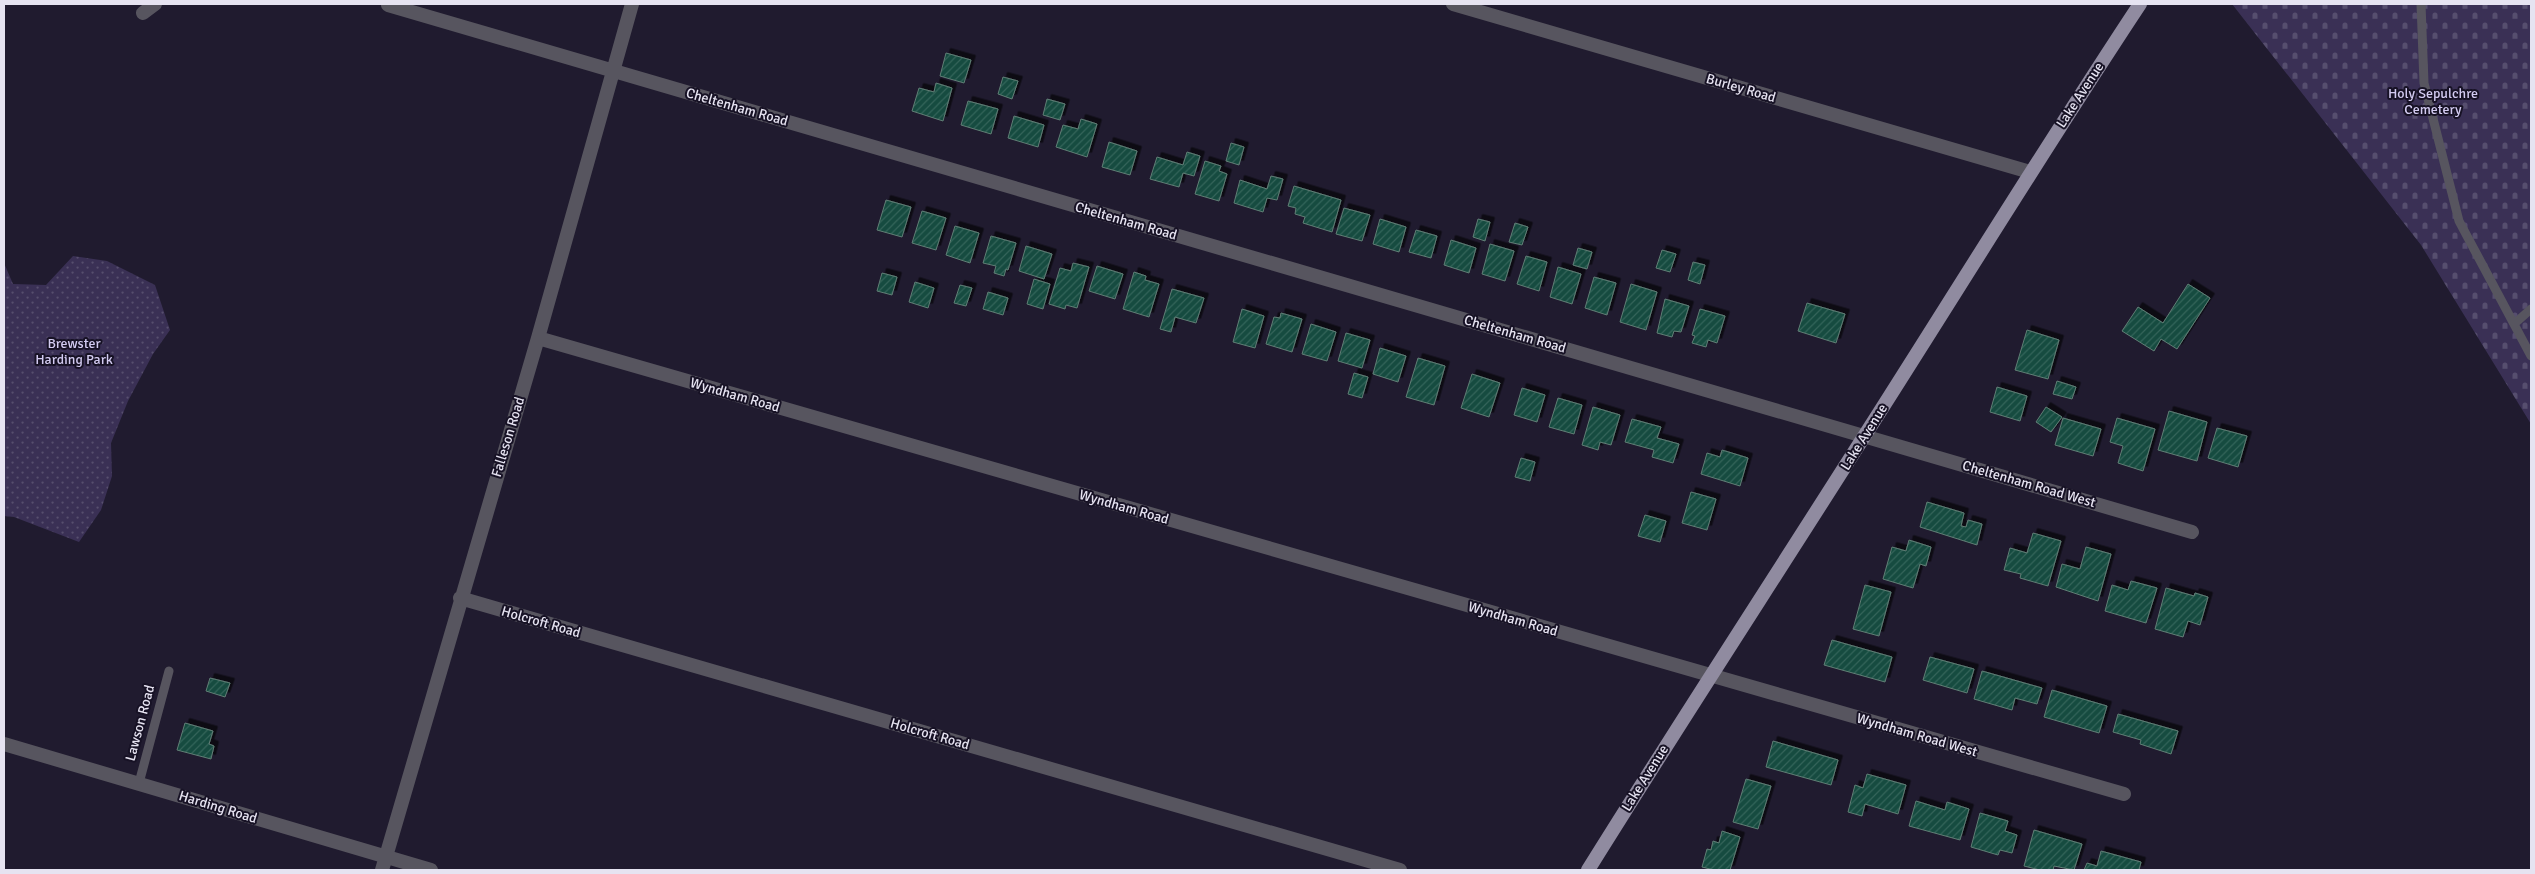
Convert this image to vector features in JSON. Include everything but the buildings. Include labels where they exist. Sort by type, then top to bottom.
[{"type":"main road","name":"Lake Avenue","points":[[1588,870],[1710,676],[1865,436],[2030,172],[2140,4]]},
{"type":"street","points":[[143,13],[154,4]]},
{"type":"street","name":"Falleson Road","points":[[384,864],[460,598],[538,338],[632,4]]},
{"type":"street","name":"Burley Road","points":[[1452,4],[2030,172]]},
{"type":"street","name":"Cheltenham Road","points":[[388,5],[1865,436]]},
{"type":"street","name":"Wyndham Road","points":[[538,338],[1710,676]]},
{"type":"street","name":"Cheltenham Road West","points":[[1865,436],[2192,532]]},
{"type":"street","name":"Holcroft Road","points":[[460,598],[1400,870]]},
{"type":"street","name":"Wyndham Road West","points":[[1710,676],[2124,794]]},
{"type":"street","name":"Harding Road","points":[[4,744],[139,783],[384,864],[431,870]]},
{"type":"lane","points":[[2421,4],[2424,83],[2459,221],[2531,356]]},
{"type":"lane","points":[[2514,324],[2531,309]]},
{"type":"lane","name":"Lawson Road","points":[[139,783],[169,671]]},
{"type":"green space","name":"Holy Sepulchre Cemetery","points":[[2232,4],[2531,4],[2531,424],[2421,245]]},
{"type":"green space","name":"Brewster Harding Park","points":[[73,256],[107,261],[155,285],[170,330],[153,354],[128,401],[111,443],[112,476],[101,510],[79,542],[14,517],[4,516],[4,263],[13,284],[46,285]]}]
